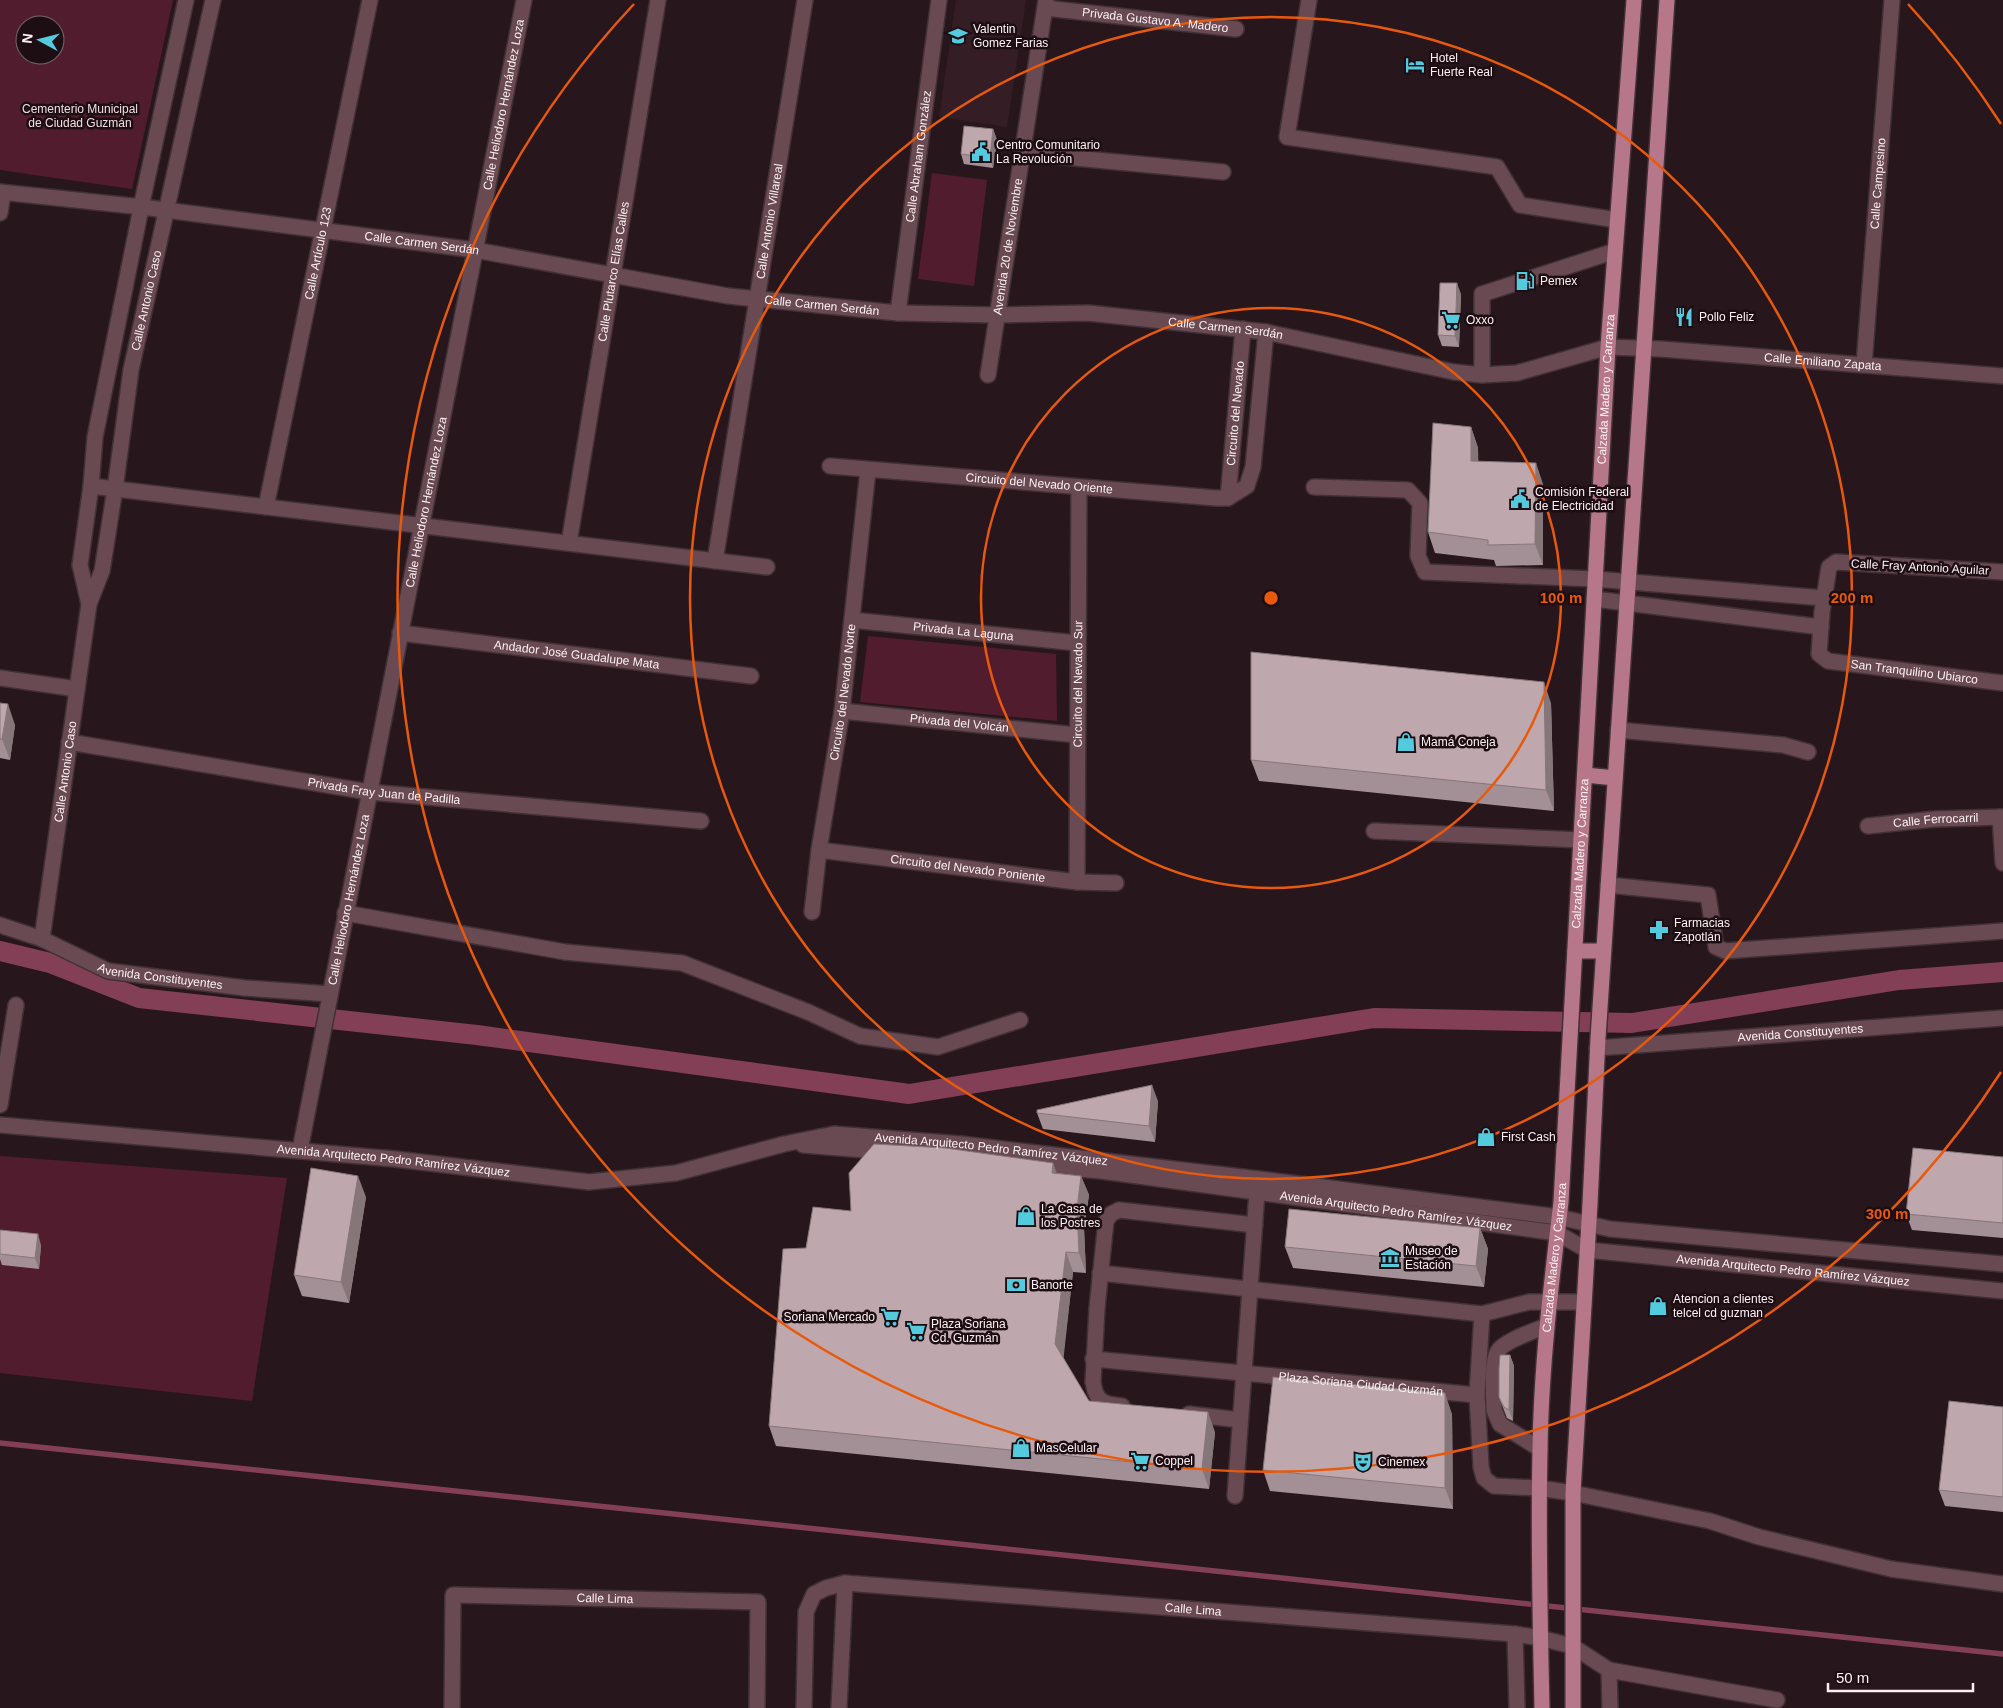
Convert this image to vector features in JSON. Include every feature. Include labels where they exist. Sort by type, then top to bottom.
[{"type":"main road","name":"Calzada Madero y Carranza","points":[[1542,1708],[1539,1488],[1546,1326],[1559,1217],[1608,347],[1634,0]]},
{"type":"main road","points":[[1573,1708],[1573,1493],[1589,1224],[1597,1043],[1667,0]]},
{"type":"main road","points":[[1584,775],[1615,778]]},
{"type":"main road","points":[[1575,951],[1603,951]]},
{"type":"street","name":"Calle Antonio Caso","points":[[89,604],[80,565],[91,486],[95,437],[186,0]]},
{"type":"street","name":"Calle Antonio Caso","points":[[42,939],[89,604],[102,571],[131,370],[213,0]]},
{"type":"street","name":"Calle Artículo 123","points":[[266,507],[370,0]]},
{"type":"street","name":"Calle Heliodoro Hernández Loza","points":[[300,1150],[524,0]]},
{"type":"street","name":"Calle Plutarco Elías Calles","points":[[569,543],[658,0]]},
{"type":"street","name":"Calle Antonio Villareal","points":[[714,561],[805,0]]},
{"type":"street","name":"Calle Abraham González","points":[[898,312],[939,0]]},
{"type":"street","points":[[1309,0],[1288,137],[1497,167],[1520,205],[1617,220]]},
{"type":"street","name":"Calle Campesino","points":[[1864,365],[1892,0]]},
{"type":"street","name":"Privada Gustavo A. Madero","points":[[1045,4],[1236,29]]},
{"type":"street","name":"Avenida 20 de Noviembre","points":[[988,374],[1045,4]]},
{"type":"street","points":[[1022,153],[1222,172]]},
{"type":"street","name":"Calle Carmen Serdán","points":[[1,192],[142,206],[476,250],[728,296],[898,312],[997,315],[1088,313],[1243,329],[1266,332],[1454,372],[1482,375],[1517,373],[1608,347],[1643,348]]},
{"type":"street","points":[[0,213],[1,192]]},
{"type":"street","points":[[1482,375],[1482,294],[1615,251]]},
{"type":"street","name":"Circuito del Nevado","points":[[1228,498],[1243,329]]},
{"type":"street","name":"Circuito del Nevado","points":[[1228,498],[1246,486],[1253,467],[1266,332]]},
{"type":"street","name":"Calle Emiliano Zapata","points":[[1643,348],[2003,376]]},
{"type":"street","name":"Circuito del Nevado Oriente","points":[[830,466],[1228,498]]},
{"type":"street","name":"Circuito del Nevado Norte","points":[[812,912],[819,850],[842,712],[868,470]]},
{"type":"street","points":[[91,486],[767,567]]},
{"type":"street","name":"Circuito del Nevado Sur","points":[[1077,882],[1079,487]]},
{"type":"street","points":[[1314,487],[1408,490],[1420,503],[1418,556],[1425,572],[1628,582],[1824,598],[1821,627],[1594,599]]},
{"type":"street","name":"Calle Fray Antonio Aguilar","points":[[1824,598],[1829,567],[1836,562],[2003,572]]},
{"type":"street","name":"Privada La Laguna","points":[[852,620],[1077,642]]},
{"type":"street","name":"San Tranquilino Ubiarco","points":[[1821,627],[1819,654],[1828,661],[2003,683]]},
{"type":"street","name":"Andador José Guadalupe Mata","points":[[400,633],[751,676]]},
{"type":"street","points":[[0,678],[77,689]]},
{"type":"street","name":"Privada del Volcán","points":[[842,712],[1077,734]]},
{"type":"street","points":[[1618,730],[1783,745],[1808,752]]},
{"type":"street","name":"Privada Fray Juan de Padilla","points":[[69,742],[369,792],[701,821]]},
{"type":"street","points":[[2002,817],[2003,862]]},
{"type":"street","name":"Calle Ferrocarril","points":[[1868,826],[1935,819],[2002,817]]},
{"type":"street","points":[[1374,831],[1581,840]]},
{"type":"street","name":"Circuito del Nevado Poniente","points":[[819,850],[1077,882],[1116,883]]},
{"type":"street","points":[[1608,885],[1708,895],[1716,947],[1726,951],[2003,931]]},
{"type":"street","points":[[345,913],[566,952],[682,962],[808,1012],[860,1036],[938,1047],[1020,1020]]},
{"type":"street","name":"Avenida Constituyentes","points":[[0,925],[42,939],[108,971],[329,999]]},
{"type":"street","points":[[0,1105],[16,1005]]},
{"type":"street","name":"Avenida Constituyentes","points":[[1597,1043],[2003,1018]]},
{"type":"street","name":"Avenida Arquitecto Pedro Ramírez Vázquez","points":[[0,1125],[395,1158],[589,1182],[676,1173],[784,1144],[834,1134],[961,1144],[1559,1217],[1620,1230],[2003,1264]]},
{"type":"street","name":"Avenida Arquitecto Pedro Ramírez Vázquez","points":[[784,1144],[1072,1168],[1557,1233],[1587,1250],[2003,1291]]},
{"type":"street","points":[[1235,1496],[1257,1192]]},
{"type":"street","points":[[1135,1408],[1106,1404],[1100,1400],[1094,1391],[1093,1359],[1106,1221],[1119,1210],[1254,1226]]},
{"type":"street","points":[[1873,1278],[1875,1252]]},
{"type":"street","points":[[1100,1273],[1482,1314],[1529,1302],[1584,1302]]},
{"type":"street","points":[[1482,1314],[1477,1395],[1484,1478],[1494,1486],[1539,1488],[1573,1493],[1710,1521],[1759,1537],[1891,1569],[1988,1584],[2003,1584]]},
{"type":"street","points":[[1540,1449],[1500,1424],[1496,1417],[1494,1410],[1495,1359],[1498,1350],[1505,1344],[1546,1326]]},
{"type":"street","name":"Plaza Soriana Ciudad Guzmán","points":[[1093,1359],[1477,1395]]},
{"type":"street","points":[[1173,1412],[1240,1420]]},
{"type":"street","points":[[804,1708],[806,1612],[814,1594],[826,1588],[845,1583],[839,1708]]},
{"type":"street","name":"Calle Lima","points":[[845,1583],[1515,1634],[1540,1634],[1572,1639],[1609,1670]]},
{"type":"street","name":"Calle Lima","points":[[452,1708],[453,1595],[758,1602],[757,1708]]},
{"type":"street","points":[[1515,1634],[1517,1708]]},
{"type":"street","points":[[1610,1708],[1609,1670],[1777,1700]]},
{"type":"shaded area","points":[[956,0],[1026,0],[1007,127],[939,117]]},
{"type":"green space","name":"Cementerio Municipal de Ciudad Guzmán","points":[[0,0],[173,0],[132,189],[0,170]]},
{"type":"green space","points":[[932,173],[987,180],[974,286],[918,279]]},
{"type":"green space","points":[[868,636],[1056,654],[1057,721],[860,702]]},
{"type":"green space","points":[[0,1156],[287,1178],[252,1401],[0,1373]]},
{"type":"building","points":[[964,126],[993,129],[990,158],[961,154]]},
{"type":"building","points":[[1440,283],[1457,283],[1455,336],[1438,335]]},
{"type":"building","name":"Comisión Federal de Electricidad","points":[[1433,423],[1471,427],[1471,461],[1536,463],[1535,544],[1488,545],[1488,540],[1428,532]]},
{"type":"building","name":"Mamá Coneja","points":[[1251,652],[1544,682],[1546,790],[1251,760]]},
{"type":"building","points":[[0,703],[8,704],[2,739],[0,739]]},
{"type":"building","points":[[1152,1085],[1149,1126],[1037,1113],[1037,1110]]},
{"type":"building","name":"Plaza Soriana Cd. Guzmán","points":[[874,1144],[945,1148],[1053,1163],[1052,1173],[1081,1176],[1077,1209],[1079,1253],[1066,1252],[1055,1344],[1089,1401],[1208,1412],[1202,1469],[769,1426],[783,1249],[806,1248],[813,1207],[851,1211],[849,1173]]},
{"type":"building","points":[[1913,1148],[2003,1157],[2003,1223],[1906,1214]]},
{"type":"building","points":[[311,1168],[358,1176],[341,1282],[294,1275]]},
{"type":"building","points":[[1289,1209],[1480,1228],[1476,1266],[1285,1247]]},
{"type":"building","points":[[0,1230],[38,1234],[35,1258],[0,1254]]},
{"type":"building","points":[[1500,1355],[1510,1355],[1509,1410],[1504,1407],[1499,1397]]},
{"type":"building","name":"Cinemex","points":[[1273,1377],[1445,1393],[1445,1488],[1263,1470]]},
{"type":"building","points":[[1949,1401],[2003,1407],[2003,1497],[1939,1490]]},
{"type":"waterway","points":[[0,951],[50,963],[139,998],[477,1035],[909,1094],[1374,1018],[1632,1023],[1899,980],[2003,972]]},
{"type":"waterway","points":[[0,1443],[2003,1654]]},
{"type":"place","name":"Valentin Gomez Farias","points":[[958,36]]},
{"type":"place","name":"Hotel Fuerte Real","points":[[1415,65]]},
{"type":"place","name":"Centro Comunitario La Revolución","points":[[981,152]]},
{"type":"place","name":"Pemex","points":[[1525,281]]},
{"type":"place","name":"Pollo Feliz","points":[[1684,317]]},
{"type":"place","name":"Oxxo","points":[[1451,320]]},
{"type":"place","name":"Comisión Federal de Electricidad","points":[[1520,499]]},
{"type":"place","name":"Mamá Coneja","points":[[1406,742]]},
{"type":"place","name":"Farmacias Zapotlán","points":[[1659,930]]},
{"type":"place","name":"First Cash","points":[[1486,1137]]},
{"type":"place","name":"La Casa de los Postres","points":[[1026,1216]]},
{"type":"place","name":"Museo de Estación","points":[[1390,1258]]},
{"type":"place","name":"Banorte","points":[[1016,1285]]},
{"type":"place","name":"Atencion a clientes telcel cd guzman","points":[[1658,1306]]},
{"type":"place","name":"Soriana Mercado","points":[[890,1317]]},
{"type":"place","name":"Plaza Soriana Cd. Guzmán","points":[[916,1331]]},
{"type":"place","name":"MasCelular","points":[[1021,1448]]},
{"type":"place","name":"Coppel","points":[[1140,1461]]},
{"type":"place","name":"Cinemex","points":[[1363,1462]]}]
